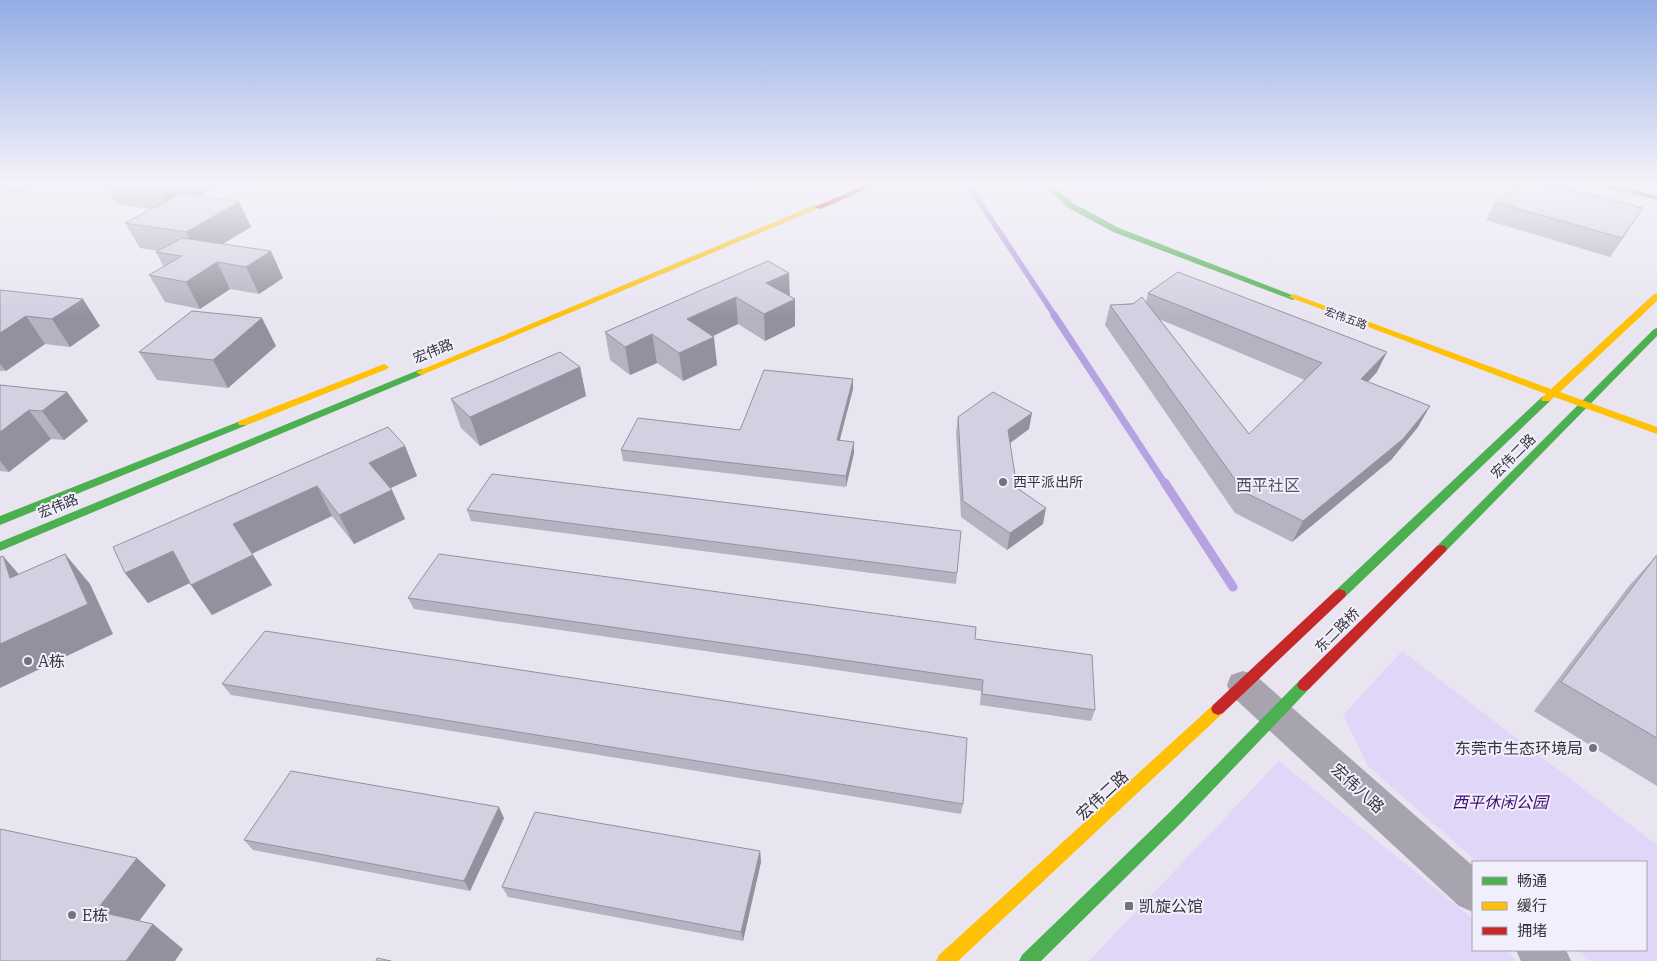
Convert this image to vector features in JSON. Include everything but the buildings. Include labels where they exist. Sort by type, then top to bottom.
[{"type":"street","name":"宏伟路","points":[[0,546],[768,228]]},
{"type":"street","name":"宏伟五路","points":[[1112,228],[1164,250],[1657,431]]},
{"type":"street","name":"宏伟五路","points":[[1132,228],[1170,245],[1507,363]]},
{"type":"street","points":[[1553,392],[1558,380],[1657,296]]},
{"type":"street","name":"宏伟二路","points":[[1387,601],[1585,404],[1600,395],[1657,331]]},
{"type":"street","name":"宏伟路","points":[[0,521],[391,364]]},
{"type":"street","points":[[1558,380],[1600,395]]},
{"type":"street","name":"东二路桥","points":[[1279,650],[1503,442],[1553,392]]},
{"type":"street","name":"东二路桥","points":[[1276,714],[1387,601]]},
{"type":"street","name":"宏伟二路","points":[[945,961],[1279,650]]},
{"type":"street","name":"宏伟八路","points":[[1243,685],[1472,891]]},
{"type":"street","points":[[1028,961],[1177,816],[1276,714]]},
{"type":"street","points":[[1538,951],[1550,961]]},
{"type":"green space","name":"西平休闲公园","points":[[1402,651],[1657,845],[1657,961],[1590,961],[1578,951],[1647,951],[1647,861],[1476,861],[1368,766],[1343,715]]},
{"type":"green space","points":[[1279,761],[1472,918],[1472,951],[1506,951],[1517,961],[1089,961]]},
{"type":"waterway","points":[[997,228],[1055,316]]},
{"type":"waterway","points":[[1054,315],[1165,484]]},
{"type":"waterway","points":[[1165,483],[1233,587]]},
{"type":"traffic: fast","points":[[1112,228],[1293,297]]},
{"type":"traffic: fast","points":[[1441,549],[1657,331]]},
{"type":"traffic: fast","points":[[0,547],[421,372]]},
{"type":"traffic: fast","points":[[1340,594],[1546,399]]},
{"type":"traffic: fast","points":[[0,521],[243,423]]},
{"type":"traffic: fast","points":[[1028,961],[1177,816],[1304,685]]},
{"type":"traffic: slow","points":[[421,372],[768,228]]},
{"type":"traffic: slow","points":[[1546,399],[1657,296]]},
{"type":"traffic: slow","points":[[1293,297],[1657,431]]},
{"type":"traffic: slow","points":[[243,423],[384,367]]},
{"type":"traffic: slow","points":[[945,961],[1218,709]]},
{"type":"traffic: jam","points":[[1304,685],[1441,549]]},
{"type":"traffic: jam","points":[[1218,709],[1340,594]]},
{"type":"place","name":"西平派出所","points":[[1003,482]]},
{"type":"place","name":"A栋","points":[[28,661]]},
{"type":"place","name":"东莞市生态环境局","points":[[1593,748]]},
{"type":"place","name":"凯旋公馆","points":[[1129,906]]},
{"type":"place","name":"E栋","points":[[72,915]]},
{"type":"district","name":"西平社区","points":[[1268,485]]}]
